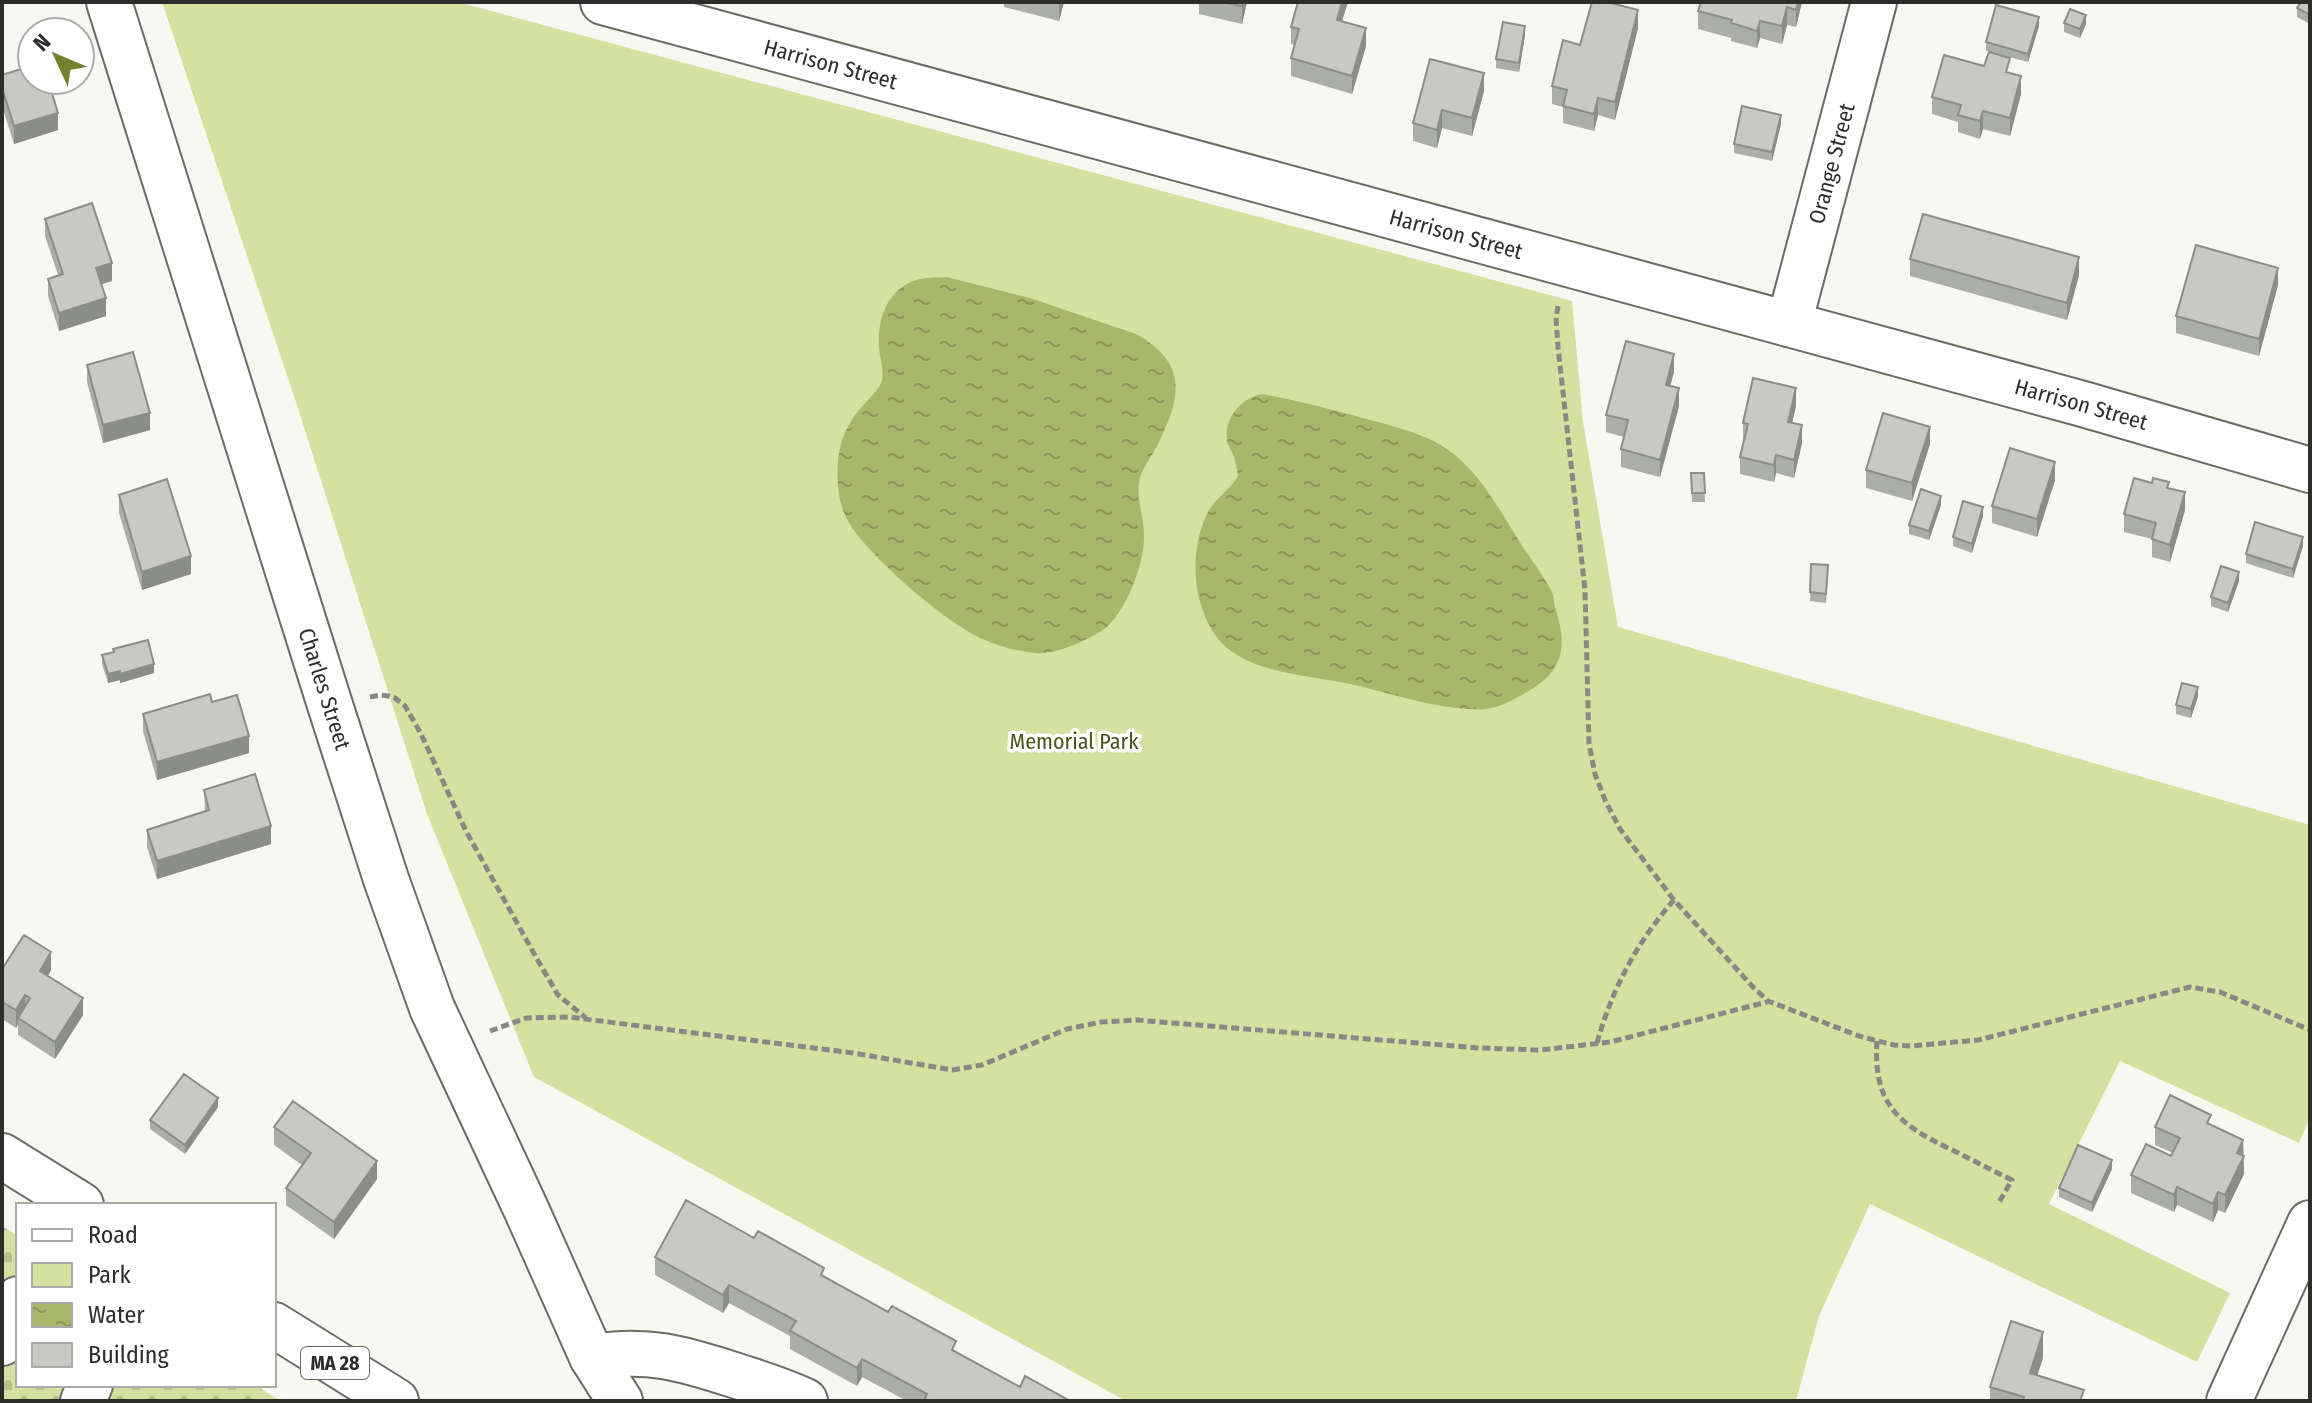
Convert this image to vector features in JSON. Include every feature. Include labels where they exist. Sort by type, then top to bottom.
[{"type":"street","name":"Charles Street","points":[[109,2],[330,705],[386,879],[432,1008],[526,1209],[603,1387]]},
{"type":"street","name":"Harrison Street","points":[[603,2],[2083,404],[2310,470]]},
{"type":"street","name":"Orange Street","points":[[1789,324],[1874,2]]},
{"type":"street","points":[[2,1156],[78,1203]]},
{"type":"street","points":[[2229,1401],[2310,1223]]},
{"type":"street","points":[[2,1343],[16,1304]]},
{"type":"street","name":"MA 28","points":[[276,1326],[396,1401]]},
{"type":"street","points":[[603,1387],[631,1353],[671,1356],[763,1384],[805,1401]]},
{"type":"path","points":[[1570,265],[1556,318],[1585,590],[1589,744],[1595,774],[1620,829],[1674,900],[1768,1001],[1877,1041],[1911,1046],[1978,1040],[2190,987],[2220,992],[2310,1030]]},
{"type":"path","points":[[330,705],[381,695],[395,698],[405,706],[466,831],[537,959],[558,995],[587,1019]]},
{"type":"path","points":[[1597,1043],[1605,1015],[1627,966],[1650,928],[1674,900]]},
{"type":"path","points":[[483,1034],[526,1018],[569,1017],[853,1053],[952,1070],[982,1065],[1067,1029],[1119,1020],[1479,1048],[1541,1050],[1610,1042],[1768,1001]]},
{"type":"path","points":[[1877,1041],[1876,1071],[1888,1104],[1923,1136],[2012,1180],[1998,1204]]},
{"type":"green space","name":"Memorial Park","points":[[162,2],[458,2],[1572,301],[1583,422],[1618,627],[2310,825],[2310,1117],[2299,1143],[2120,1061],[2049,1204],[2230,1293],[2197,1362],[1870,1204],[1819,1316],[1796,1401],[1126,1401],[534,1077],[427,814],[296,402]]},
{"type":"green space","points":[[2,1226],[16,1235],[16,1387],[258,1387],[281,1401],[2,1401]]},
{"type":"water","points":[[947,277],[1030,298],[1136,334],[1165,357],[1172,370],[1175,398],[1171,413],[1140,478],[1144,538],[1141,562],[1132,588],[1119,613],[1103,630],[1061,649],[1035,653],[1009,648],[968,631],[929,604],[872,552],[844,513],[837,472],[841,444],[853,418],[881,383],[879,337],[886,306],[907,284],[924,278]]},
{"type":"water","points":[[1262,394],[1412,432],[1430,439],[1459,458],[1479,480],[1552,592],[1562,646],[1560,657],[1548,676],[1525,693],[1495,707],[1452,708],[1276,670],[1239,656],[1224,645],[1212,630],[1200,603],[1196,573],[1198,542],[1210,509],[1238,476],[1227,440],[1231,417],[1247,400]]},
{"type":"building","points":[[1298,2],[1342,2],[1337,20],[1366,28],[1352,76],[1291,58],[1299,29],[1291,27]]},
{"type":"building","points":[[1592,2],[1607,2],[1638,10],[1615,102],[1598,98],[1594,114],[1563,106],[1567,90],[1552,86],[1563,40],[1580,45]]},
{"type":"building","points":[[1701,2],[1798,2],[1796,10],[1787,7],[1782,26],[1760,21],[1757,31],[1698,11]]},
{"type":"building","points":[[2301,2],[2310,2],[2310,15],[2297,8]]},
{"type":"building","points":[[1996,5],[2039,17],[2028,54],[1986,42]]},
{"type":"building","points":[[2070,9],[2086,15],[2080,29],[2064,23]]},
{"type":"building","points":[[1503,22],[1525,26],[1519,63],[1496,59]]},
{"type":"building","points":[[1989,52],[2010,58],[2006,72],[2021,76],[2010,118],[1983,111],[1980,121],[1958,115],[1961,105],[1932,97],[1944,55],[1984,66]]},
{"type":"building","points":[[1430,59],[1484,73],[1472,118],[1442,110],[1437,130],[1413,123]]},
{"type":"building","points":[[16,71],[16,96],[53,96],[58,113],[14,126],[2,88],[2,75]]},
{"type":"building","points":[[1742,106],[1781,115],[1772,152],[1734,144]]},
{"type":"building","points":[[92,203],[112,263],[96,268],[106,298],[59,313],[48,279],[63,274],[45,219]]},
{"type":"building","points":[[1923,214],[2079,257],[2067,303],[1910,259]]},
{"type":"building","points":[[2196,245],[2278,268],[2259,339],[2176,316]]},
{"type":"building","points":[[1626,341],[1674,354],[1666,385],[1679,388],[1660,460],[1621,449],[1628,420],[1606,415]]},
{"type":"building","points":[[133,352],[150,413],[103,425],[87,365]]},
{"type":"building","points":[[1753,378],[1796,388],[1788,422],[1802,425],[1794,460],[1776,455],[1774,465],[1740,457],[1748,424],[1743,423]]},
{"type":"building","points":[[1883,413],[1930,427],[1912,483],[1866,470]]},
{"type":"building","points":[[2010,448],[2055,462],[2037,519],[1992,506]]},
{"type":"building","points":[[1691,473],[1704,473],[1705,493],[1692,493]]},
{"type":"building","points":[[2134,478],[2152,483],[2153,478],[2169,482],[2167,488],[2185,492],[2170,545],[2152,539],[2156,523],[2124,514]]},
{"type":"building","points":[[167,479],[191,556],[142,572],[119,495]]},
{"type":"building","points":[[1921,489],[1941,496],[1929,531],[1909,525]]},
{"type":"building","points":[[1963,501],[1983,507],[1972,544],[1953,537]]},
{"type":"building","points":[[2255,522],[2303,537],[2293,569],[2246,554]]},
{"type":"building","points":[[1811,564],[1828,565],[1826,594],[1810,592]]},
{"type":"building","points":[[2221,566],[2239,572],[2228,603],[2211,597]]},
{"type":"building","points":[[148,640],[154,664],[120,674],[120,671],[108,674],[102,655]]},
{"type":"building","points":[[2182,683],[2198,687],[2191,709],[2176,705]]},
{"type":"building","points":[[210,694],[212,702],[237,695],[249,736],[157,762],[143,714]]},
{"type":"building","points":[[255,774],[271,826],[157,861],[147,830],[209,810],[204,790]]},
{"type":"building","points":[[24,935],[51,952],[40,971],[83,998],[55,1042],[18,1018],[30,998],[25,995],[16,1010],[2,1002],[2,969]]},
{"type":"building","points":[[184,1074],[218,1098],[185,1145],[150,1120]]},
{"type":"building","points":[[2170,1095],[2211,1115],[2207,1123],[2243,1140],[2237,1153],[2244,1156],[2225,1195],[2218,1192],[2213,1204],[2177,1187],[2174,1195],[2131,1175],[2146,1144],[2171,1156],[2180,1138],[2155,1127]]},
{"type":"building","points":[[293,1101],[377,1161],[334,1222],[286,1188],[311,1153],[274,1127]]},
{"type":"building","points":[[2078,1145],[2112,1160],[2092,1203],[2059,1188]]},
{"type":"building","points":[[686,1200],[754,1238],[758,1231],[824,1268],[821,1275],[888,1312],[892,1306],[956,1341],[952,1350],[1020,1387],[1025,1376],[1070,1401],[924,1401],[927,1394],[862,1359],[857,1368],[790,1331],[796,1321],[729,1285],[723,1295],[655,1257]]},
{"type":"building","points":[[2011,1321],[2043,1332],[2030,1373],[2084,1390],[2080,1401],[2023,1401],[2024,1397],[1990,1387]]}]
